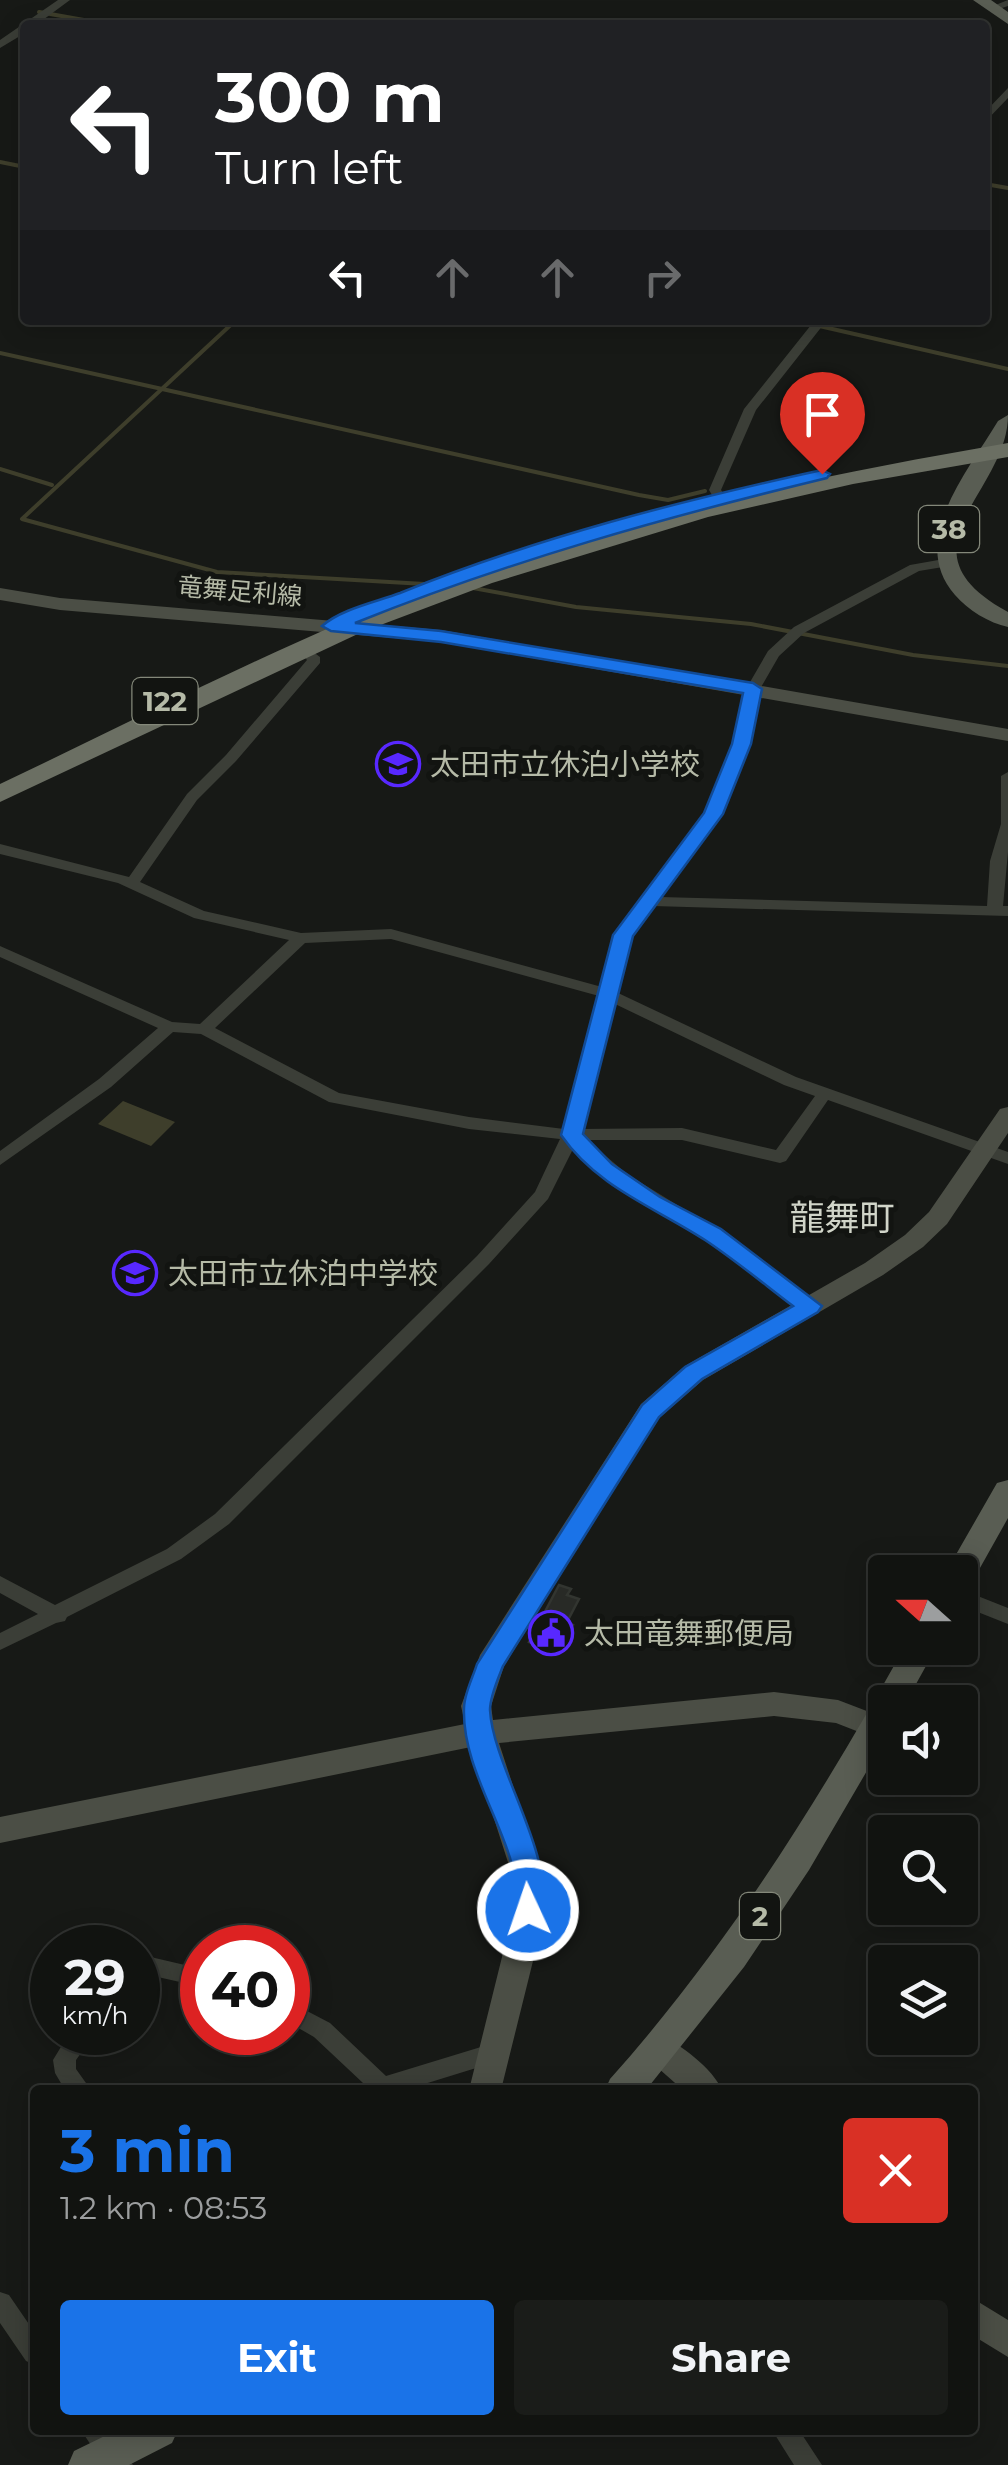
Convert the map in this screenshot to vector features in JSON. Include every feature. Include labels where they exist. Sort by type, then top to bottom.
[{"type":"highway","name":"122","points":[[0,779],[456,576],[720,497],[1002,441]]},
{"type":"highway","name":"122","points":[[0,794],[305,650],[342,626],[650,526],[769,495],[928,464],[1002,441]]},
{"type":"highway","points":[[928,464],[956,472],[970,487]]},
{"type":"main road","points":[[994,4],[1008,18]]},
{"type":"main road","name":"38","points":[[1002,441],[970,487],[945,538],[944,563],[970,600],[1008,621]]},
{"type":"main road","points":[[972,1555],[1008,1490]]},
{"type":"main road","name":"2","points":[[628,2085],[660,2050],[759,1918],[868,1740]]},
{"type":"main road","points":[[104,2454],[147,2435]]},
{"type":"street","points":[[36,20],[65,0]]},
{"type":"street","points":[[990,113],[1008,91]]},
{"type":"street","points":[[720,497],[715,490],[750,409],[817,325]]},
{"type":"street","points":[[0,1642],[174,1554],[222,1518],[483,1260],[542,1195],[572,1135],[623,935],[714,814],[741,744],[753,689],[773,654],[799,630],[914,568],[944,563]]},
{"type":"street","name":"竜舞足利線","points":[[0,594],[60,604],[441,636],[1008,735]]},
{"type":"street","points":[[132,883],[192,797],[315,660],[305,650]]},
{"type":"street","points":[[646,901],[1002,910],[998,860],[1008,824],[1008,776]]},
{"type":"street","points":[[0,864],[7,851],[132,883],[199,915],[301,938],[391,934],[606,993],[790,1081],[996,1154]]},
{"type":"street","points":[[204,1029],[301,938]]},
{"type":"street","points":[[0,951],[169,1027],[204,1029],[335,1098],[469,1123],[572,1135],[682,1134],[780,1157],[825,1093]]},
{"type":"street","points":[[0,1160],[104,1083],[169,1027]]},
{"type":"street","points":[[486,2085],[518,1957],[529,1881],[480,1733],[476,1706],[490,1664],[650,1411],[694,1373],[914,1241],[996,1154],[1008,1115]]},
{"type":"street","points":[[572,1135],[604,1169],[652,1202],[712,1234],[810,1306]]},
{"type":"street","points":[[0,1584],[58,1616]]},
{"type":"street","points":[[978,1604],[1008,1616]]},
{"type":"street","points":[[0,1830],[480,1733],[774,1704],[868,1712]]},
{"type":"street","points":[[310,2023],[322,2030],[373,2085]]},
{"type":"street","points":[[660,2050],[700,2085]]},
{"type":"street","points":[[386,2085],[494,2053]]},
{"type":"street","points":[[67,2055],[62,2067],[75,2085]]},
{"type":"street","points":[[0,2303],[30,2346]]},
{"type":"street","points":[[978,2318],[1008,2340]]},
{"type":"street","points":[[788,2435],[810,2465]]},
{"type":"shaded area","points":[[123,1101],[175,1122],[151,1146],[98,1124]]},
{"type":"building","points":[[559,1585],[571,1589],[567,1595],[579,1599],[567,1622],[573,1625],[556,1652],[529,1642]]},
{"type":"waterway","points":[[39,12],[84,20]]},
{"type":"waterway","points":[[0,162],[20,166]]},
{"type":"waterway","points":[[990,185],[1008,188]]},
{"type":"waterway","points":[[162,389],[231,325]]},
{"type":"waterway","points":[[815,325],[1008,369]]},
{"type":"waterway","points":[[0,353],[162,389]]},
{"type":"waterway","points":[[162,389],[639,495],[668,500],[705,491]]},
{"type":"waterway","points":[[162,389],[22,519],[217,572],[442,585]]},
{"type":"waterway","points":[[0,469],[52,485]]},
{"type":"waterway","points":[[473,588],[576,607],[751,624],[913,655],[1008,666]]},
{"type":"place","name":"太田市立休泊小学校","points":[[398,764]]},
{"type":"place","name":"太田市立休泊中学校","points":[[135,1273]]},
{"type":"place","name":"太田竜舞郵便局","points":[[551,1633]]},
{"type":"district","name":"龍舞町","points":[[842,1217]]},
{"type":"route","points":[[528,1910],[529,1881],[524,1860],[480,1733],[476,1706],[490,1664],[650,1411],[694,1373],[810,1306],[712,1234],[652,1202],[604,1169],[572,1135],[623,935],[714,814],[741,744],[753,689],[441,636],[331,626],[456,576],[596,532],[720,497],[822,474]]}]
